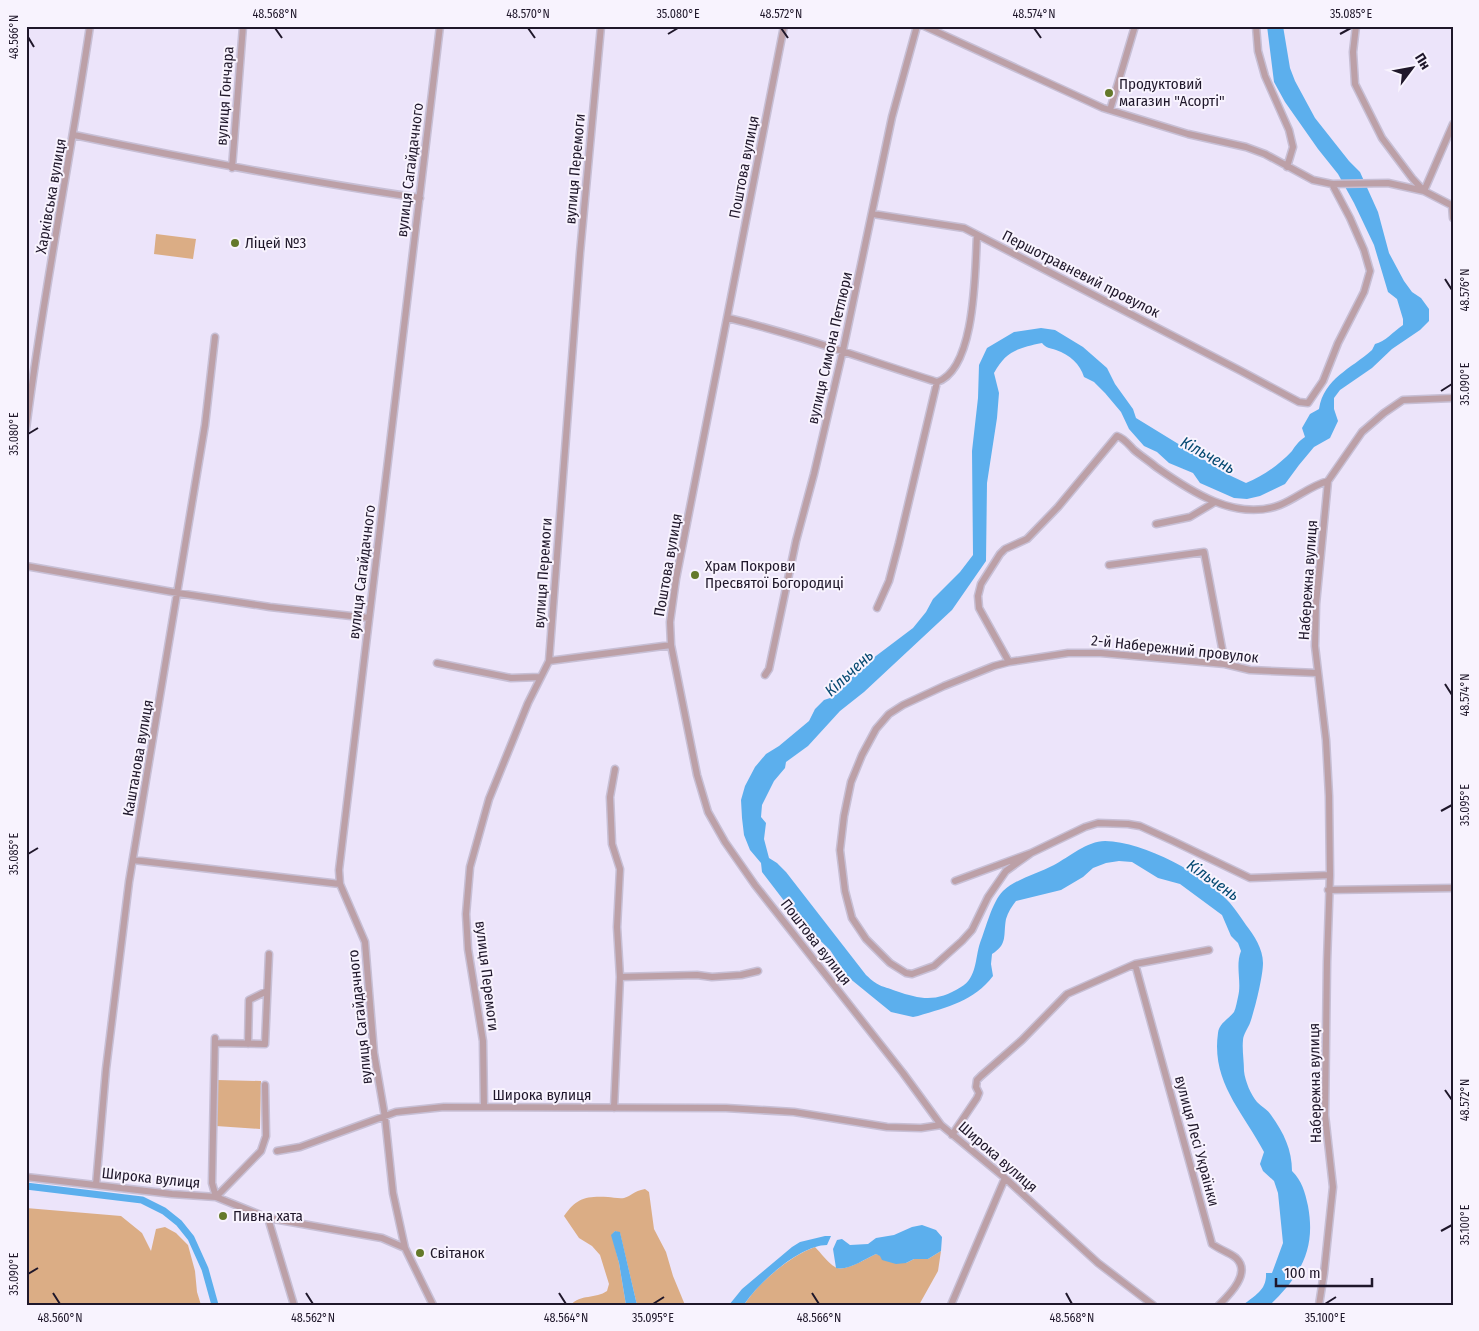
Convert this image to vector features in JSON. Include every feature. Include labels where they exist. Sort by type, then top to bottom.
[{"type":"street","name":"Харківська вулиця","points":[[26,429],[36,352],[74,135],[90,26]]},
{"type":"street","name":"вулиця Гончара","points":[[232,168],[243,26]]},
{"type":"street","name":"вулиця Сагайдачного","points":[[385,1117],[374,1053],[365,942],[340,884],[339,870],[440,26]]},
{"type":"street","name":"вулиця Перемоги","points":[[484,1107],[482,1041],[468,949],[466,914],[470,868],[489,798],[549,660],[580,253],[601,26]]},
{"type":"street","name":"Поштова вулиця","points":[[784,26],[676,579],[670,622],[671,645],[696,775],[708,812],[725,842],[755,885],[903,1073],[941,1125]]},
{"type":"street","name":"вулиця Симона Петлюри","points":[[765,675],[768,669],[796,541],[843,350],[892,118],[917,26]]},
{"type":"street","points":[[924,26],[1110,110],[1188,134],[1246,147],[1265,154],[1313,180],[1332,184],[1388,183],[1424,191],[1452,205],[1453,218]]},
{"type":"street","points":[[1110,110],[1135,26]]},
{"type":"street","points":[[1256,26],[1258,51],[1265,76],[1289,130],[1292,147],[1287,167]]},
{"type":"street","points":[[1356,26],[1353,52],[1355,84],[1382,138],[1424,191]]},
{"type":"street","points":[[1424,191],[1453,124]]},
{"type":"street","points":[[74,135],[232,168],[420,198]]},
{"type":"street","name":"Першотравневий провулок","points":[[977,235],[1299,402],[1308,403],[1324,381],[1338,344],[1364,292],[1370,271],[1360,242],[1332,184]]},
{"type":"street","points":[[728,318],[778,330],[937,382],[944,380],[953,371],[958,362],[971,323],[977,235],[964,228],[873,214]]},
{"type":"street","name":"Каштанова вулиця","points":[[96,1185],[106,1069],[129,882],[205,425],[215,337]]},
{"type":"street","points":[[877,608],[889,581],[937,382]]},
{"type":"street","name":"Набережна вулиця","points":[[1319,1305],[1328,1243],[1333,1187],[1325,1115],[1328,890],[1330,876],[1326,740],[1315,646],[1316,604],[1328,481],[1362,432],[1390,408],[1403,400],[1453,398]]},
{"type":"street","points":[[1009,662],[978,608],[981,584],[1000,554],[1027,539],[1058,507],[1117,436],[1121,437],[1134,450],[1188,488],[1215,502],[1246,509],[1265,510],[1281,505],[1314,485],[1328,481]]},
{"type":"street","points":[[1156,524],[1190,517],[1215,502]]},
{"type":"street","points":[[1109,565],[1204,552],[1225,664]]},
{"type":"street","points":[[26,566],[270,607],[369,618]]},
{"type":"street","points":[[549,660],[671,645]]},
{"type":"street","name":"2-й Набережний провулок","points":[[1031,853],[1006,871],[988,897],[972,930],[934,966],[918,972],[906,973],[890,963],[866,939],[852,918],[840,850],[850,782],[876,729],[889,714],[903,705],[944,686],[1009,662],[1068,653],[1101,652],[1225,664],[1250,670],[1317,673]]},
{"type":"street","points":[[437,663],[512,678],[540,677]]},
{"type":"street","points":[[614,1108],[620,977],[617,927],[620,868],[612,844],[610,797],[615,769]]},
{"type":"street","points":[[955,882],[1031,853],[1085,827],[1098,823],[1140,826],[1250,878],[1330,876]]},
{"type":"street","points":[[133,860],[340,884]]},
{"type":"street","points":[[1328,890],[1453,888]]},
{"type":"street","points":[[952,1135],[977,1098],[979,1093],[976,1087],[977,1080],[1022,1040],[1067,994],[1135,964],[1209,950]]},
{"type":"street","points":[[265,1085],[266,1136],[261,1151],[216,1197],[212,1183],[215,1041],[265,1044],[269,954]]},
{"type":"street","name":"вулиця Лесі Українки","points":[[1135,964],[1212,1244],[1219,1250],[1237,1259],[1241,1265],[1240,1278],[1232,1293],[1219,1305]]},
{"type":"street","points":[[620,977],[697,975],[712,977],[740,975],[758,971]]},
{"type":"street","points":[[248,1044],[249,1000],[268,991]]},
{"type":"street","name":"Широка вулиця","points":[[277,1151],[300,1147],[396,1112],[444,1107],[765,1110],[794,1112],[887,1127],[921,1128],[941,1125],[1005,1178],[1098,1263],[1153,1305]]},
{"type":"street","points":[[385,1117],[393,1193],[405,1248],[433,1305]]},
{"type":"street","name":"Широка вулиця","points":[[26,1177],[216,1197],[268,1218],[382,1238],[405,1248]]},
{"type":"street","points":[[952,1305],[1005,1178]]},
{"type":"street","points":[[268,1218],[294,1305]]},
{"type":"shaded area","points":[[156,234],[196,239],[193,259],[154,254]]},
{"type":"shaded area","points":[[217,1080],[261,1081],[260,1129],[216,1126]]},
{"type":"shaded area","points":[[645,1189],[649,1192],[654,1229],[666,1252],[673,1276],[685,1305],[637,1305],[620,1233],[615,1231],[612,1235],[626,1305],[571,1305],[579,1299],[607,1291],[609,1284],[600,1255],[592,1246],[579,1238],[564,1216],[573,1205],[582,1199],[600,1197],[624,1198]]},
{"type":"shaded area","points":[[26,1208],[121,1216],[142,1233],[151,1251],[156,1229],[165,1227],[176,1233],[188,1245],[201,1305],[26,1305]]},
{"type":"shaded area","points":[[815,1247],[830,1263],[839,1268],[850,1267],[876,1254],[906,1263],[914,1259],[928,1259],[941,1251],[938,1271],[919,1305],[744,1305],[766,1279],[795,1257]]},
{"type":"water","points":[[1267,26],[1283,26],[1290,68],[1295,81],[1315,118],[1360,172],[1378,212],[1389,253],[1404,281],[1429,309],[1429,321],[1420,330],[1392,349],[1372,368],[1340,390],[1334,398],[1334,409],[1338,421],[1330,438],[1314,447],[1285,484],[1260,496],[1247,499],[1234,498],[1200,483],[1193,473],[1169,463],[1157,452],[1144,446],[1129,429],[1121,412],[1105,393],[1094,382],[1084,377],[1074,360],[1066,354],[1047,347],[1042,343],[1019,349],[1008,355],[994,373],[999,393],[987,483],[986,561],[952,610],[864,692],[840,711],[808,746],[786,762],[785,768],[774,781],[762,805],[761,817],[766,823],[764,839],[769,858],[786,872],[866,975],[880,985],[922,998],[937,997],[952,992],[961,987],[970,978],[992,908],[1003,891],[1021,879],[1054,865],[1078,850],[1098,842],[1121,843],[1155,853],[1205,881],[1230,903],[1255,938],[1263,958],[1262,976],[1256,1001],[1250,1023],[1243,1038],[1246,1079],[1255,1099],[1270,1113],[1283,1135],[1291,1156],[1292,1171],[1301,1183],[1304,1191],[1310,1221],[1308,1248],[1298,1272],[1290,1283],[1270,1305],[1243,1305],[1256,1295],[1265,1284],[1266,1273],[1272,1273],[1283,1243],[1278,1193],[1274,1181],[1263,1171],[1260,1164],[1264,1152],[1230,1096],[1219,1067],[1217,1051],[1218,1033],[1220,1026],[1232,1015],[1235,1009],[1239,991],[1239,957],[1241,951],[1238,943],[1231,936],[1222,915],[1180,884],[1158,878],[1132,862],[1106,863],[1093,868],[1083,877],[1061,890],[1016,901],[1006,919],[1003,943],[992,954],[993,976],[977,992],[960,1002],[918,1016],[913,1017],[891,1012],[848,977],[830,950],[798,919],[762,872],[761,863],[750,850],[744,835],[741,800],[745,786],[755,767],[766,754],[779,746],[809,721],[815,709],[824,700],[833,697],[864,665],[913,628],[926,612],[933,599],[960,572],[973,555],[972,451],[978,398],[979,365],[987,348],[1014,332],[1041,328],[1055,330],[1083,347],[1107,368],[1115,384],[1133,409],[1136,418],[1229,475],[1246,483],[1259,477],[1282,461],[1305,437],[1302,428],[1310,414],[1319,409],[1326,389],[1332,382],[1372,350],[1375,344],[1386,339],[1403,325],[1397,299],[1388,292],[1374,245],[1354,203],[1338,174],[1285,102],[1274,82]]},
{"type":"water","points":[[922,1225],[936,1230],[942,1237],[941,1251],[928,1259],[914,1259],[906,1263],[896,1264],[882,1260],[876,1254],[846,1268],[836,1268],[833,1249],[837,1240],[842,1239],[850,1245],[868,1244],[876,1238],[894,1235]]},
{"type":"water","points":[[615,1231],[620,1232],[637,1305],[626,1305],[619,1263],[611,1235]]},
{"type":"water","points":[[831,1236],[827,1245],[805,1251],[793,1258],[769,1276],[744,1305],[729,1305],[742,1289],[792,1247],[800,1242]]},
{"type":"waterway","points":[[26,1186],[142,1200],[164,1211],[179,1223],[191,1238],[205,1269],[215,1305]]},
{"type":"place","name":"Продуктовий магазин \"Асорті\"","points":[[1109,93]]},
{"type":"place","name":"Ліцей №3","points":[[235,243]]},
{"type":"place","name":"Храм Покрови Пресвятої Богородиці","points":[[695,575]]},
{"type":"place","name":"Пивна хата","points":[[223,1216]]},
{"type":"place","name":"Світанок","points":[[420,1253]]},
{"type":"water label","name":"Кільчень","points":[[1208,455]]},
{"type":"water label","name":"Кільчень","points":[[849,673]]},
{"type":"water label","name":"Кільчень","points":[[1213,880]]}]
